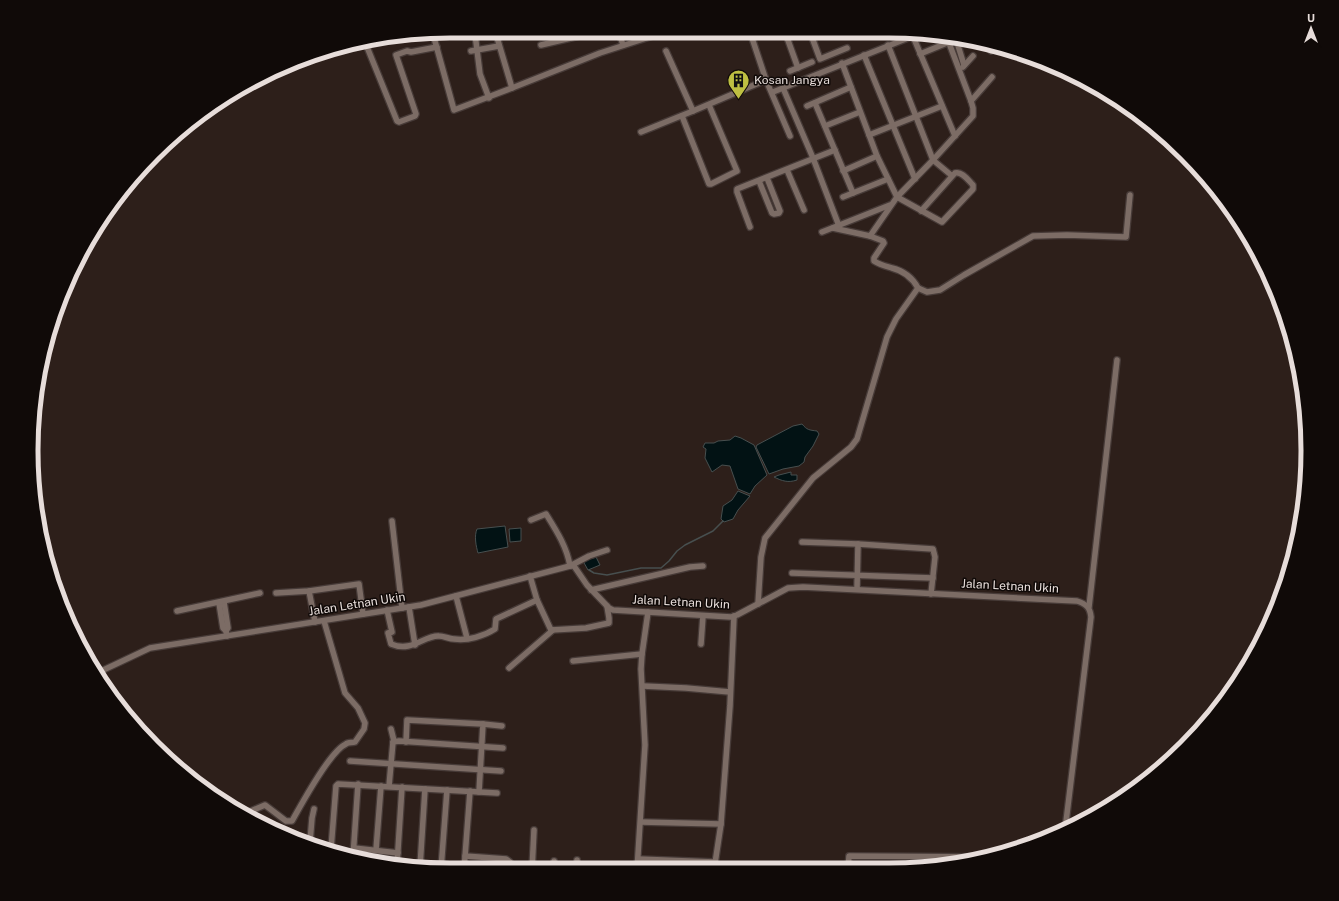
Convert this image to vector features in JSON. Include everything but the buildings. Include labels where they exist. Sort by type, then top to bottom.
[{"type":"street","points":[[475,38],[474,50],[480,74],[489,98]]},
{"type":"street","points":[[497,38],[512,88]]},
{"type":"street","points":[[541,46],[573,38]]},
{"type":"street","points":[[621,38],[623,45]]},
{"type":"street","points":[[434,39],[454,110],[489,98],[600,52],[646,38]]},
{"type":"street","points":[[752,38],[766,80],[790,136]]},
{"type":"street","points":[[787,38],[798,68]]},
{"type":"street","points":[[812,38],[820,59],[847,48]]},
{"type":"street","points":[[773,92],[902,39]]},
{"type":"street","points":[[914,39],[955,136]]},
{"type":"street","points":[[920,54],[946,43]]},
{"type":"street","points":[[870,236],[890,205],[973,116],[974,108],[948,43]]},
{"type":"street","points":[[959,44],[964,65]]},
{"type":"street","points":[[888,45],[933,160],[951,175]]},
{"type":"street","points":[[474,50],[499,46]]},
{"type":"street","points":[[367,47],[397,122],[416,116],[416,114],[396,55],[407,51],[411,52],[437,47]]},
{"type":"street","points":[[666,51],[693,111]]},
{"type":"street","points":[[864,55],[915,178]]},
{"type":"street","points":[[960,72],[964,65],[973,56]]},
{"type":"street","points":[[790,71],[812,62]]},
{"type":"street","points":[[842,63],[869,135],[897,197],[942,222],[973,189],[973,185],[961,173],[956,172],[951,175],[921,210]]},
{"type":"street","points":[[971,101],[992,77]]},
{"type":"street","points":[[640,132],[709,105],[766,80]]},
{"type":"street","points":[[807,106],[851,87]]},
{"type":"street","points":[[783,88],[813,158],[836,227]]},
{"type":"street","points":[[815,103],[853,193]]},
{"type":"street","points":[[682,116],[709,184],[712,184],[737,171],[709,105]]},
{"type":"street","points":[[869,135],[942,106]]},
{"type":"street","points":[[825,126],[860,112]]},
{"type":"street","points":[[750,227],[737,191],[738,189],[835,150]]},
{"type":"street","points":[[844,171],[878,156]]},
{"type":"street","points":[[787,170],[804,210]]},
{"type":"street","points":[[759,181],[772,213],[779,213],[780,211],[767,178]]},
{"type":"street","points":[[843,197],[888,178]]},
{"type":"street","points":[[836,227],[884,241],[874,258],[874,261],[880,265],[907,274],[918,288],[927,292],[940,290],[1033,236],[1067,235],[1126,238],[1130,195]]},
{"type":"street","points":[[822,232],[890,205]]},
{"type":"street","points":[[758,604],[761,557],[765,538],[813,478],[854,444],[859,434],[887,337],[896,319],[918,288]]},
{"type":"street","points":[[1066,822],[1091,617],[1089,607],[1117,360]]},
{"type":"street","points":[[530,576],[537,600],[551,630],[586,628],[609,623],[607,606],[592,590],[574,566],[570,566],[569,558],[546,514],[531,520]]},
{"type":"street","points":[[392,521],[406,608],[415,645]]},
{"type":"street","points":[[802,542],[933,549],[935,557],[931,594]]},
{"type":"street","points":[[857,589],[858,544]]},
{"type":"street","name":"Jalan Letnan Ukin","points":[[102,671],[150,648],[226,634],[406,608],[570,566],[607,550]]},
{"type":"street","points":[[592,590],[690,567],[703,566]]},
{"type":"street","points":[[792,573],[933,578]]},
{"type":"street","points":[[276,593],[309,591],[359,584],[364,614]]},
{"type":"street","name":"Jalan Letnan Ukin","points":[[607,606],[613,610],[703,616],[734,616],[791,587],[1077,600],[1089,607]]},
{"type":"street","points":[[309,591],[315,622]]},
{"type":"street","points":[[177,611],[260,593]]},
{"type":"street","points":[[456,596],[467,638]]},
{"type":"street","points":[[387,610],[392,632],[388,633],[391,644],[408,646],[439,636],[462,640],[488,634],[497,628],[496,619],[537,600]]},
{"type":"street","points":[[221,602],[223,628],[226,634]]},
{"type":"street","points":[[638,863],[645,745],[641,669],[648,612]]},
{"type":"street","points":[[701,644],[703,616]]},
{"type":"street","points":[[638,858],[714,862],[721,824],[734,616]]},
{"type":"street","points":[[250,811],[265,805],[286,821],[292,821],[307,793],[332,758],[345,744],[355,742],[364,729],[365,722],[362,715],[345,693],[324,621]]},
{"type":"street","points":[[509,668],[554,630]]},
{"type":"street","points":[[573,660],[642,654]]},
{"type":"street","points":[[643,686],[730,692]]},
{"type":"street","points":[[406,742],[407,720],[502,726]]},
{"type":"street","points":[[479,792],[483,724]]},
{"type":"street","points":[[389,786],[392,742],[394,741],[390,729]]},
{"type":"street","points":[[392,742],[502,748]]},
{"type":"street","points":[[350,761],[501,771]]},
{"type":"street","points":[[331,845],[336,786],[340,783],[497,793]]},
{"type":"street","points":[[354,851],[358,784]]},
{"type":"street","points":[[376,850],[381,786]]},
{"type":"street","points":[[397,859],[402,787]]},
{"type":"street","points":[[420,862],[425,789]]},
{"type":"street","points":[[441,863],[447,790]]},
{"type":"street","points":[[464,863],[470,791]]},
{"type":"street","points":[[310,838],[314,809]]},
{"type":"street","points":[[640,822],[721,824]]},
{"type":"street","points":[[532,863],[534,830]]},
{"type":"street","points":[[354,848],[398,853]]},
{"type":"street","points":[[465,856],[506,859],[510,863]]},
{"type":"street","points":[[848,863],[849,856],[962,856]]},
{"type":"shaded area","points":[[802,424],[808,429],[817,431],[819,434],[805,457],[804,462],[799,466],[783,469],[769,474],[756,447],[757,445],[793,426]]},
{"type":"shaded area","points":[[735,436],[754,445],[767,475],[755,486],[750,494],[738,489],[730,466],[722,465],[712,472],[705,458],[706,449],[703,447],[705,443],[730,440]]},
{"type":"shaded area","points":[[791,472],[791,475],[797,475],[797,480],[785,481],[774,477],[779,475]]},
{"type":"shaded area","points":[[738,491],[750,496],[738,510],[733,519],[724,522],[721,519],[723,506],[732,500]]},
{"type":"shaded area","points":[[505,526],[508,547],[478,553],[475,538],[477,529]]},
{"type":"shaded area","points":[[521,528],[521,541],[510,542],[509,529]]},
{"type":"shaded area","points":[[596,557],[600,565],[588,570],[583,561]]},
{"type":"waterway","points":[[589,570],[594,573],[607,575],[641,568],[661,568],[677,551],[685,545],[713,531],[723,521]]},
{"type":"place","name":"Kosan Jangya","points":[[739,100]]}]
